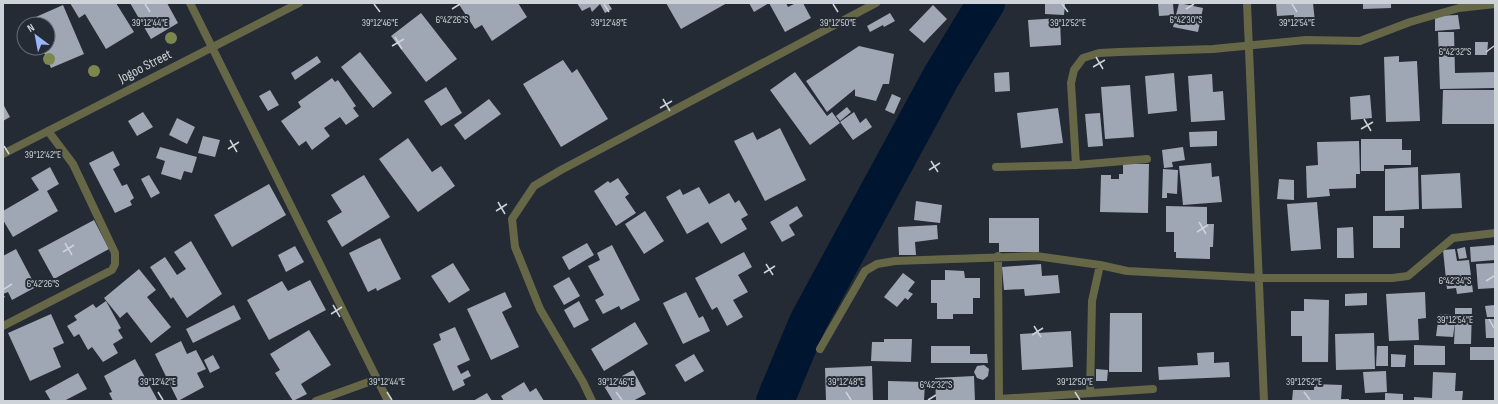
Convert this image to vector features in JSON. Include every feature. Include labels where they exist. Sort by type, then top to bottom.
[{"type":"street","points":[[190,3],[388,401]]},
{"type":"street","name":"Jogoo Street","points":[[3,154],[299,3]]},
{"type":"street","points":[[592,401],[583,382],[540,309],[514,248],[512,219],[534,186],[575,162],[876,3]]},
{"type":"street","points":[[1247,3],[1260,278],[1264,401]]},
{"type":"street","points":[[1076,164],[1071,83],[1074,70],[1083,58],[1099,53],[1180,51],[1306,40],[1360,40],[1410,22],[1459,8],[1495,4]]},
{"type":"street","points":[[3,326],[112,270],[115,264],[115,253],[85,187],[73,164],[48,131]]},
{"type":"street","points":[[996,167],[1076,164],[1146,159]]},
{"type":"street","points":[[820,349],[865,272],[877,264],[896,261],[998,256],[1036,256],[1100,264],[1128,271],[1260,278],[1392,278],[1408,276],[1453,238],[1495,234]]},
{"type":"street","points":[[998,256],[999,400],[1153,389]]},
{"type":"street","points":[[1090,393],[1092,301],[1100,264]]},
{"type":"street","points":[[316,401],[377,379]]},
{"type":"building","points":[[70,3],[116,3],[134,32],[106,49],[85,14],[79,18]]},
{"type":"building","points":[[130,3],[167,3],[178,23],[151,39]]},
{"type":"building","points":[[458,3],[518,3],[527,17],[492,41],[482,25],[475,29]]},
{"type":"building","points":[[577,3],[608,3],[612,9],[605,13],[600,4],[592,12],[590,7],[582,11]]},
{"type":"building","points":[[666,3],[727,3],[681,29]]},
{"type":"building","points":[[749,3],[769,3],[754,12]]},
{"type":"building","points":[[769,3],[786,3],[788,7],[796,3],[803,3],[811,18],[785,32]]},
{"type":"building","points":[[1045,3],[1065,4],[1064,15],[1045,14]]},
{"type":"building","points":[[1158,3],[1173,3],[1174,15],[1159,16]]},
{"type":"building","points":[[1179,3],[1203,8],[1198,32],[1173,27]]},
{"type":"building","points":[[1276,3],[1313,3],[1315,22],[1294,24],[1294,15],[1277,16]]},
{"type":"building","points":[[1363,3],[1391,3],[1391,8],[1363,9]]},
{"type":"building","points":[[63,5],[84,54],[51,68],[46,56],[56,56],[56,16],[38,16]]},
{"type":"building","points":[[933,5],[947,19],[924,43],[909,30]]},
{"type":"building","points":[[421,13],[457,59],[426,82],[391,36]]},
{"type":"building","points":[[890,13],[895,21],[870,32],[867,26]]},
{"type":"building","points":[[1458,15],[1460,29],[1435,31],[1435,16]]},
{"type":"building","points":[[1060,18],[1061,45],[1030,47],[1028,20]]},
{"type":"building","points":[[1438,32],[1454,32],[1455,73],[1495,72],[1495,88],[1440,89]]},
{"type":"building","points":[[1475,42],[1488,42],[1487,55],[1475,55]]},
{"type":"building","points":[[859,46],[894,54],[889,84],[883,84],[876,101],[855,96],[855,89],[827,112],[806,81]]},
{"type":"building","points":[[360,52],[392,93],[373,108],[341,67]]},
{"type":"building","points":[[317,56],[321,62],[295,80],[291,73]]},
{"type":"building","points":[[1399,56],[1399,62],[1417,61],[1420,121],[1386,122],[1384,57]]},
{"type":"building","points":[[563,60],[572,73],[577,69],[608,119],[561,147],[523,84]]},
{"type":"building","points":[[795,72],[827,116],[832,112],[840,123],[810,145],[770,90]]},
{"type":"building","points":[[1009,72],[1010,91],[995,92],[994,73]]},
{"type":"building","points":[[1174,73],[1177,111],[1148,114],[1145,76]]},
{"type":"building","points":[[1212,74],[1213,92],[1223,91],[1225,120],[1191,122],[1188,76]]},
{"type":"building","points":[[332,78],[335,82],[338,80],[356,106],[353,108],[359,116],[346,125],[340,117],[324,128],[330,136],[312,150],[306,141],[299,146],[281,121],[301,107],[298,102]]},
{"type":"building","points":[[1130,85],[1134,137],[1105,139],[1101,87]]},
{"type":"building","points":[[446,87],[462,113],[441,126],[424,101]]},
{"type":"building","points":[[270,90],[279,105],[268,111],[259,96]]},
{"type":"building","points":[[1443,90],[1495,90],[1495,124],[1442,124]]},
{"type":"building","points":[[892,94],[901,98],[894,114],[885,110]]},
{"type":"building","points":[[1370,95],[1372,118],[1351,120],[1350,97]]},
{"type":"building","points":[[489,99],[501,114],[465,140],[454,125]]},
{"type":"building","points":[[3,104],[10,117],[3,121]]},
{"type":"building","points":[[847,107],[851,112],[840,121],[836,116]]},
{"type":"building","points":[[1058,108],[1063,143],[1021,148],[1017,113]]},
{"type":"building","points":[[143,112],[153,127],[137,136],[128,121]]},
{"type":"building","points":[[854,112],[860,123],[866,118],[872,127],[853,140],[840,122]]},
{"type":"building","points":[[1100,113],[1103,146],[1088,147],[1085,114]]},
{"type":"building","points":[[177,118],[195,127],[187,144],[169,135]]},
{"type":"building","points":[[780,128],[806,180],[765,201],[734,141],[753,132],[757,140]]},
{"type":"building","points":[[1217,131],[1217,146],[1190,147],[1189,132]]},
{"type":"building","points":[[203,136],[220,140],[215,157],[198,153]]},
{"type":"building","points":[[408,138],[432,172],[441,166],[455,186],[418,212],[379,159]]},
{"type":"building","points":[[1361,139],[1402,139],[1402,150],[1411,150],[1411,165],[1384,165],[1384,171],[1361,171]]},
{"type":"building","points":[[1359,141],[1360,174],[1356,174],[1356,188],[1329,189],[1330,196],[1307,198],[1306,166],[1318,165],[1317,142]]},
{"type":"building","points":[[160,147],[197,157],[192,173],[184,171],[181,180],[161,174],[165,161],[156,158]]},
{"type":"building","points":[[1183,147],[1185,160],[1172,162],[1173,167],[1164,168],[1162,150]]},
{"type":"building","points":[[113,151],[120,165],[113,169],[122,186],[127,184],[134,198],[130,201],[132,205],[115,213],[89,163]]},
{"type":"building","points":[[1211,163],[1212,177],[1219,176],[1222,202],[1183,205],[1179,166]]},
{"type":"building","points":[[1123,164],[1149,164],[1148,213],[1100,212],[1101,175],[1111,175],[1111,179],[1119,179],[1119,174],[1123,174]]},
{"type":"building","points":[[50,167],[59,184],[47,191],[58,211],[13,237],[3,220],[3,211],[39,190],[31,178]]},
{"type":"building","points":[[1418,167],[1419,209],[1385,211],[1385,169]]},
{"type":"building","points":[[1163,169],[1178,170],[1177,194],[1167,193],[1167,198],[1162,198]]},
{"type":"building","points":[[1460,173],[1462,208],[1422,209],[1421,175]]},
{"type":"building","points":[[149,175],[160,193],[151,198],[141,179]]},
{"type":"building","points":[[364,175],[390,217],[342,247],[327,221],[342,212],[331,195]]},
{"type":"building","points":[[618,178],[629,194],[625,197],[636,213],[616,226],[594,191],[608,181],[610,183]]},
{"type":"building","points":[[1279,179],[1294,180],[1294,200],[1277,199]]},
{"type":"building","points":[[269,184],[286,215],[232,247],[214,215]]},
{"type":"building","points":[[699,187],[709,204],[729,193],[735,203],[739,200],[748,215],[741,219],[747,229],[721,244],[708,222],[687,234],[666,197],[680,189],[683,195]]},
{"type":"building","points":[[916,201],[942,205],[940,223],[914,220]]},
{"type":"building","points":[[1317,202],[1321,249],[1291,251],[1287,204]]},
{"type":"building","points":[[797,206],[803,216],[789,225],[795,235],[782,242],[770,222]]},
{"type":"building","points":[[1166,206],[1207,207],[1207,224],[1214,224],[1213,247],[1210,247],[1210,259],[1176,258],[1176,252],[1174,252],[1174,232],[1166,232]]},
{"type":"building","points":[[645,211],[664,241],[644,254],[625,224]]},
{"type":"building","points":[[1373,216],[1404,216],[1404,228],[1400,228],[1400,248],[1373,248]]},
{"type":"building","points":[[989,218],[1039,218],[1039,252],[999,252],[999,243],[989,243]]},
{"type":"building","points":[[94,220],[109,249],[54,279],[38,250]]},
{"type":"building","points":[[937,225],[938,239],[915,242],[916,255],[899,255],[898,227]]},
{"type":"building","points":[[1353,227],[1354,258],[1337,258],[1337,228]]},
{"type":"building","points":[[380,238],[401,279],[377,291],[376,288],[368,292],[349,253]]},
{"type":"building","points":[[191,241],[222,294],[187,318],[173,297],[171,299],[150,267],[165,257],[177,275],[186,269],[174,252]]},
{"type":"building","points":[[587,243],[594,255],[569,270],[562,257]]},
{"type":"building","points":[[612,245],[640,300],[621,310],[619,306],[603,314],[595,300],[604,295],[588,266],[600,260],[597,253]]},
{"type":"building","points":[[1495,245],[1495,260],[1471,262],[1470,247]]},
{"type":"building","points":[[295,246],[304,262],[286,272],[278,255]]},
{"type":"building","points":[[1465,247],[1467,258],[1459,259],[1457,249]]},
{"type":"building","points":[[16,249],[36,287],[12,300],[8,292],[3,294],[3,256]]},
{"type":"building","points":[[1455,249],[1457,261],[1469,260],[1473,292],[1457,294],[1456,288],[1447,289],[1443,250]]},
{"type":"building","points":[[744,252],[752,267],[738,275],[748,292],[733,300],[743,317],[727,326],[717,307],[712,310],[695,278]]},
{"type":"building","points":[[453,263],[470,290],[449,303],[431,276]]},
{"type":"building","points":[[1495,263],[1495,288],[1478,289],[1476,264]]},
{"type":"building","points":[[1041,264],[1042,276],[1058,275],[1060,293],[1025,296],[1024,289],[1004,290],[1002,267]]},
{"type":"building","points":[[139,269],[156,290],[147,297],[171,327],[151,343],[127,312],[120,318],[104,298]]},
{"type":"building","points":[[945,270],[964,271],[965,278],[980,278],[980,298],[973,298],[973,314],[953,314],[953,319],[937,319],[937,303],[931,303],[931,280],[945,280]]},
{"type":"building","points":[[903,273],[915,282],[908,291],[913,294],[908,300],[905,298],[897,307],[884,297]]},
{"type":"building","points":[[569,277],[580,296],[564,305],[553,286]]},
{"type":"building","points":[[310,280],[326,310],[269,340],[247,300],[282,281],[288,291]]},
{"type":"building","points":[[505,292],[512,307],[502,312],[519,347],[491,360],[467,309]]},
{"type":"building","points":[[686,292],[699,318],[703,316],[710,331],[683,344],[663,303]]},
{"type":"building","points":[[1425,292],[1426,318],[1418,319],[1419,340],[1389,341],[1386,294]]},
{"type":"building","points":[[1367,293],[1367,305],[1345,306],[1345,294]]},
{"type":"building","points":[[1304,299],[1329,300],[1328,362],[1302,362],[1302,336],[1291,336],[1291,311],[1304,311]]},
{"type":"building","points":[[106,301],[121,328],[118,330],[123,338],[113,344],[118,353],[103,362],[92,347],[88,350],[79,334],[74,337],[67,326],[77,320],[74,316],[93,304],[96,308]]},
{"type":"building","points":[[579,301],[589,320],[574,328],[564,310]]},
{"type":"building","points":[[234,305],[241,319],[193,343],[186,329]]},
{"type":"building","points":[[1495,305],[1495,317],[1487,317],[1485,306]]},
{"type":"building","points":[[1455,308],[1472,308],[1471,344],[1454,344],[1455,322],[1453,337],[1436,336],[1439,314],[1455,315]]},
{"type":"building","points":[[1110,313],[1142,313],[1142,372],[1109,372]]},
{"type":"building","points":[[51,314],[64,343],[53,348],[61,367],[30,381],[8,333]]},
{"type":"building","points":[[1485,319],[1495,319],[1495,338],[1486,338]]},
{"type":"building","points":[[635,322],[648,344],[604,371],[591,349]]},
{"type":"building","points":[[455,327],[470,360],[457,366],[461,374],[468,370],[471,376],[463,380],[465,385],[453,391],[433,344],[441,340],[439,334]]},
{"type":"building","points":[[309,330],[331,365],[301,384],[307,394],[293,401],[275,373],[280,370],[270,354]]},
{"type":"building","points":[[1071,331],[1073,367],[1022,370],[1020,334]]},
{"type":"building","points":[[1374,333],[1375,369],[1336,370],[1335,334]]},
{"type":"building","points":[[884,339],[912,339],[911,362],[871,361],[872,342],[884,342]]},
{"type":"building","points":[[181,341],[187,354],[196,350],[206,369],[197,373],[204,387],[178,401],[155,354]]},
{"type":"building","points":[[1414,345],[1445,346],[1445,365],[1414,365]]},
{"type":"building","points":[[931,346],[970,346],[970,354],[987,354],[988,363],[931,363]]},
{"type":"building","points":[[1377,346],[1388,346],[1388,366],[1376,366]]},
{"type":"building","points":[[1470,347],[1495,347],[1495,360],[1470,360]]},
{"type":"building","points":[[1214,352],[1214,363],[1229,362],[1230,377],[1159,380],[1158,367],[1198,365],[1197,353]]},
{"type":"building","points":[[694,354],[704,371],[685,382],[675,365]]},
{"type":"building","points":[[1391,354],[1406,355],[1405,367],[1391,367]]},
{"type":"building","points":[[213,355],[220,368],[210,373],[204,360]]},
{"type":"building","points":[[135,359],[158,401],[113,401],[109,393],[112,392],[104,376]]},
{"type":"building","points":[[984,365],[989,369],[988,376],[983,380],[977,378],[974,372],[977,366]]},
{"type":"building","points":[[872,366],[873,400],[826,401],[825,368]]},
{"type":"building","points":[[1096,369],[1108,370],[1107,381],[1096,381]]},
{"type":"building","points":[[633,370],[646,394],[633,401],[613,401],[604,386]]},
{"type":"building","points":[[1386,371],[1387,392],[1365,393],[1363,372]]},
{"type":"building","points":[[1433,372],[1456,373],[1455,391],[1463,391],[1462,401],[1414,401],[1414,397],[1432,398]]},
{"type":"building","points":[[78,373],[87,389],[64,401],[51,401],[45,391]]},
{"type":"building","points":[[974,376],[975,401],[936,401],[935,378]]},
{"type":"building","points":[[888,381],[925,382],[924,401],[888,401]]},
{"type":"building","points":[[524,382],[530,392],[536,388],[544,401],[504,401],[501,396]]},
{"type":"building","points":[[1314,384],[1342,385],[1341,399],[1349,399],[1349,401],[1292,401],[1293,390],[1314,390]]},
{"type":"building","points":[[487,393],[492,401],[473,401]]},
{"type":"building","points":[[1385,393],[1403,394],[1403,401],[1385,401]]},
{"type":"waterway","points":[[775,401],[808,322],[941,77],[986,3]]}]
